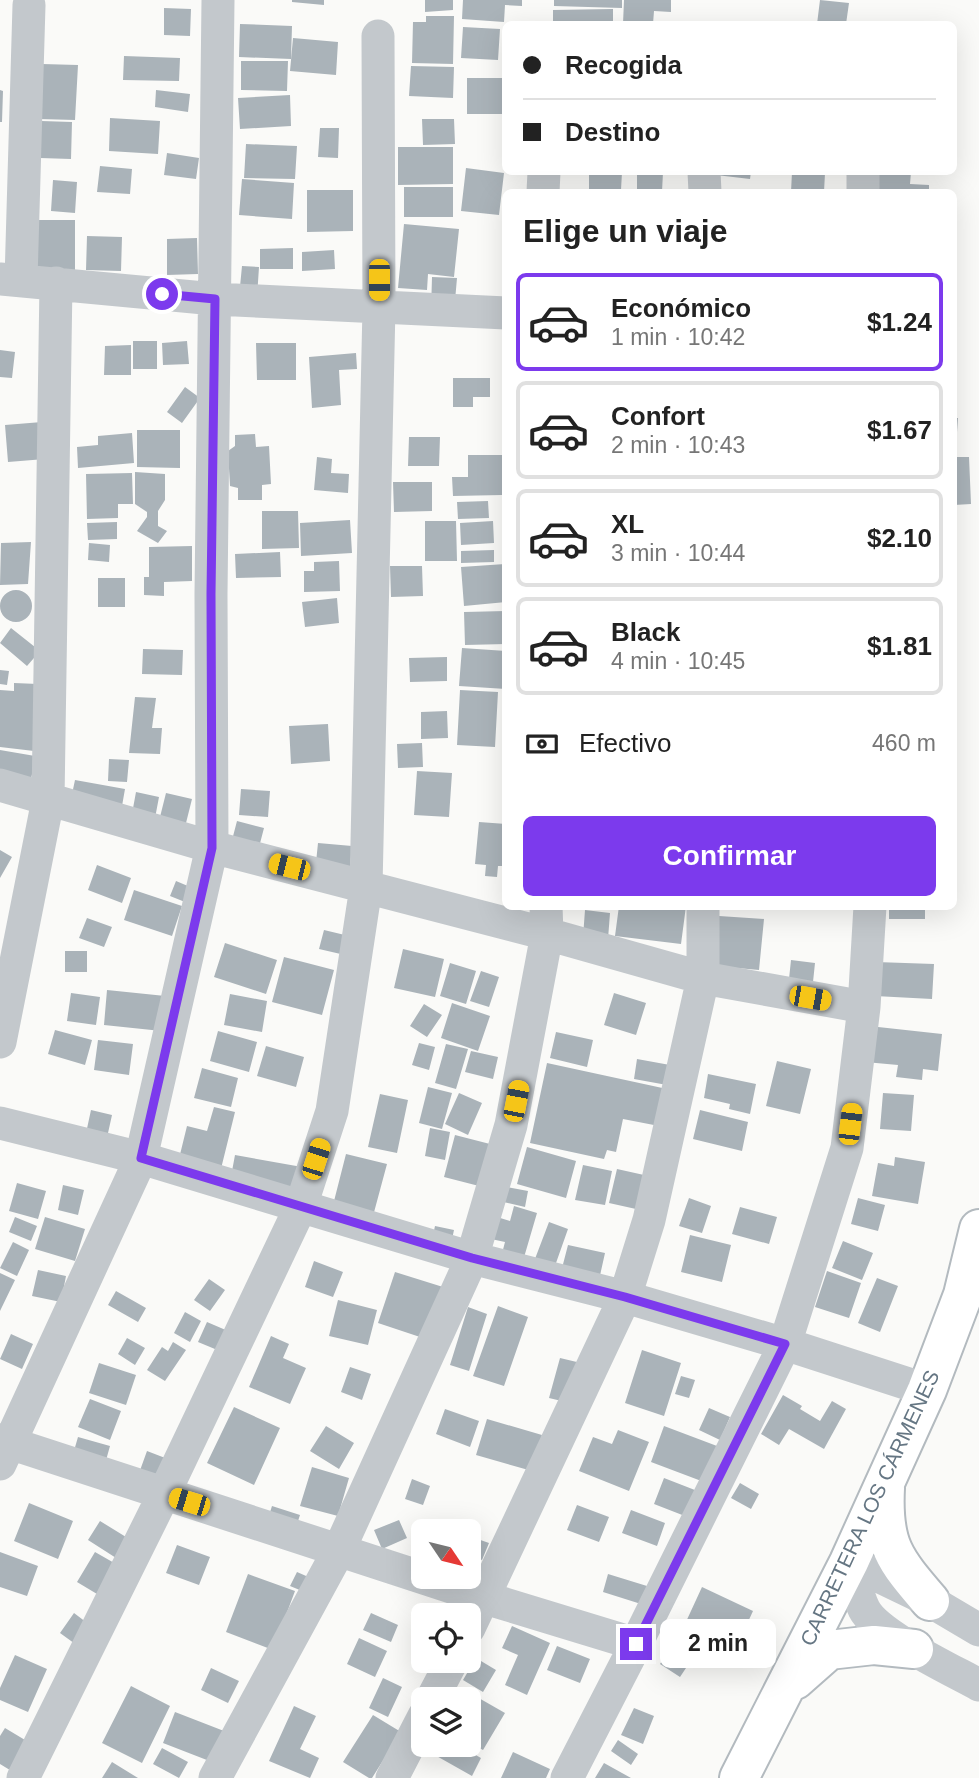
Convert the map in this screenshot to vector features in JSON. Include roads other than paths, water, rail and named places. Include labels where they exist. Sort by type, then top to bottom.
[{"type":"main road","name":"CARRETERA LOS CÁRMENES","points":[[739,1778],[849,1562],[927,1390],[963,1295],[979,1229]]},
{"type":"main road","points":[[886,1479],[883,1515],[889,1546],[930,1601]]},
{"type":"main road","points":[[783,1691],[829,1650],[874,1645],[914,1649]]},
{"type":"street","points":[[218,0],[211,594],[212,848],[141,1158],[3,1449],[164,1494],[636,1644]]},
{"type":"street","points":[[29,5],[10,280],[215,299],[502,313]]},
{"type":"street","points":[[23,1778],[164,1494],[301,1206],[332,1111],[366,887],[379,307],[378,36]]},
{"type":"street","points":[[0,1042],[48,800],[55,284]]},
{"type":"street","points":[[0,785],[212,848],[366,887],[546,920],[703,978],[864,1007]]},
{"type":"street","points":[[481,1606],[625,1297],[649,1220],[703,978],[703,910]]},
{"type":"street","points":[[568,1778],[785,1344],[847,1148],[864,1007],[870,910]]},
{"type":"street","points":[[215,1778],[339,1550],[472,1258],[511,1125],[546,920]]},
{"type":"street","points":[[0,1123],[141,1158],[472,1258],[625,1297],[785,1344],[927,1390]]},
{"type":"street","points":[[849,1562],[930,1601],[979,1630]]},
{"type":"street","points":[[849,1562],[865,1611],[882,1627],[914,1649],[979,1685]]},
{"type":"street","points":[[392,1778],[411,1741]]}]
